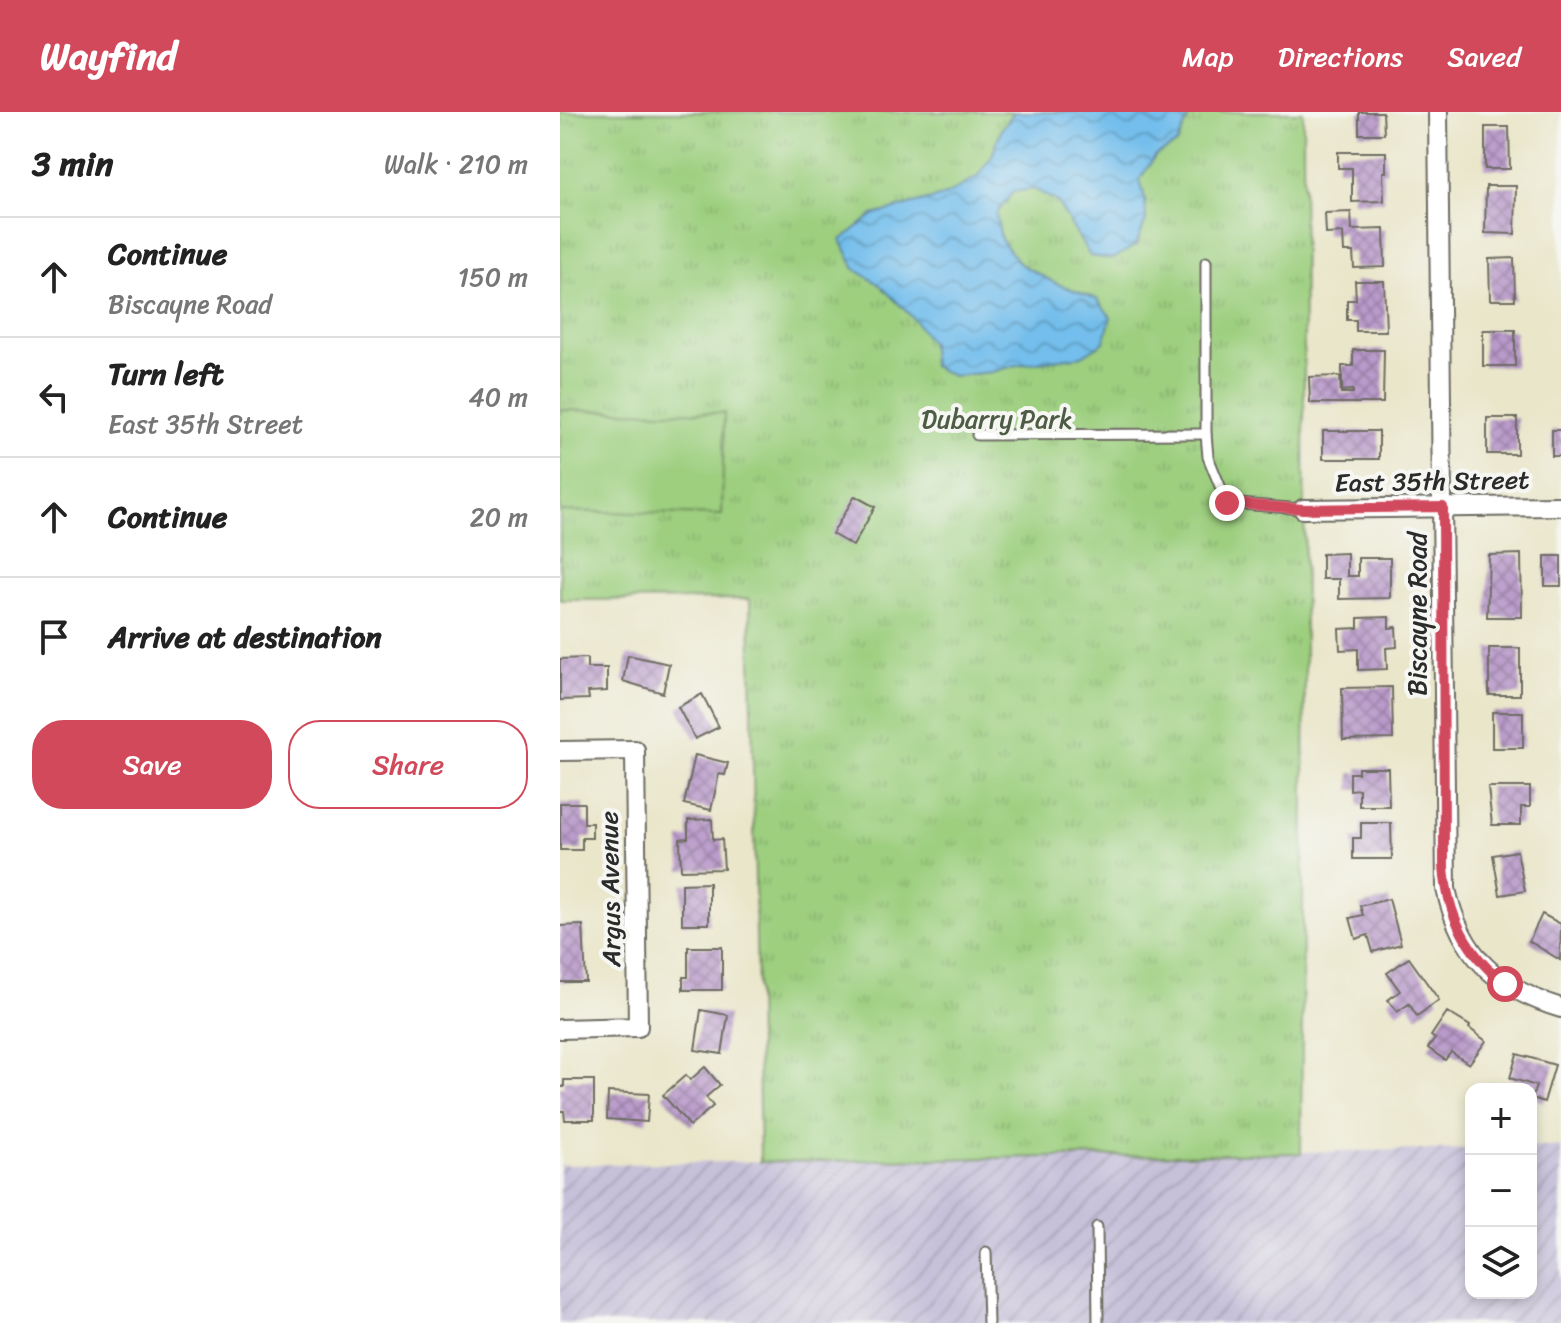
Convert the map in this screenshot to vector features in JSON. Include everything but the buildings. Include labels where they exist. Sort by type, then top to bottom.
[{"type":"street","name":"Biscayne Road","points":[[1438,112],[1445,878],[1454,918],[1469,947],[1482,963],[1505,984],[1523,995],[1561,1008]]},
{"type":"street","name":"East 35th Street","points":[[1303,509],[1561,506]]},
{"type":"street","name":"Argus Avenue","points":[[560,751],[635,750],[638,1027],[560,1029]]},
{"type":"lane","points":[[1206,262],[1208,457],[1227,503],[1303,509]]},
{"type":"lane","points":[[977,435],[1206,434]]},
{"type":"lane","points":[[1097,1227],[1098,1323]]},
{"type":"lane","points":[[986,1252],[988,1323]]},
{"type":"shaded area","points":[[1537,1147],[1561,1147],[1561,1323],[560,1323],[560,1165],[1465,1149],[1465,1299],[1537,1299]]},
{"type":"green space","name":"Dubarry Park","points":[[560,112],[1303,112],[1305,664],[1301,1153],[760,1162],[750,599],[560,600]]},
{"type":"green space","points":[[560,410],[724,413],[722,515],[560,511]]},
{"type":"water","points":[[1014,112],[1191,112],[1177,144],[1156,155],[1140,179],[1146,220],[1136,245],[1113,259],[1090,256],[1057,202],[1034,189],[1013,192],[996,214],[1001,239],[1020,264],[1055,283],[1097,299],[1111,317],[1104,342],[1082,356],[953,376],[932,366],[931,344],[912,317],[881,286],[855,269],[841,240],[873,215],[946,195],[977,177],[992,156],[1001,130]]},
{"type":"route","points":[[1227,503],[1303,509],[1443,507],[1446,889],[1454,918],[1469,947],[1489,971],[1505,984]]}]
